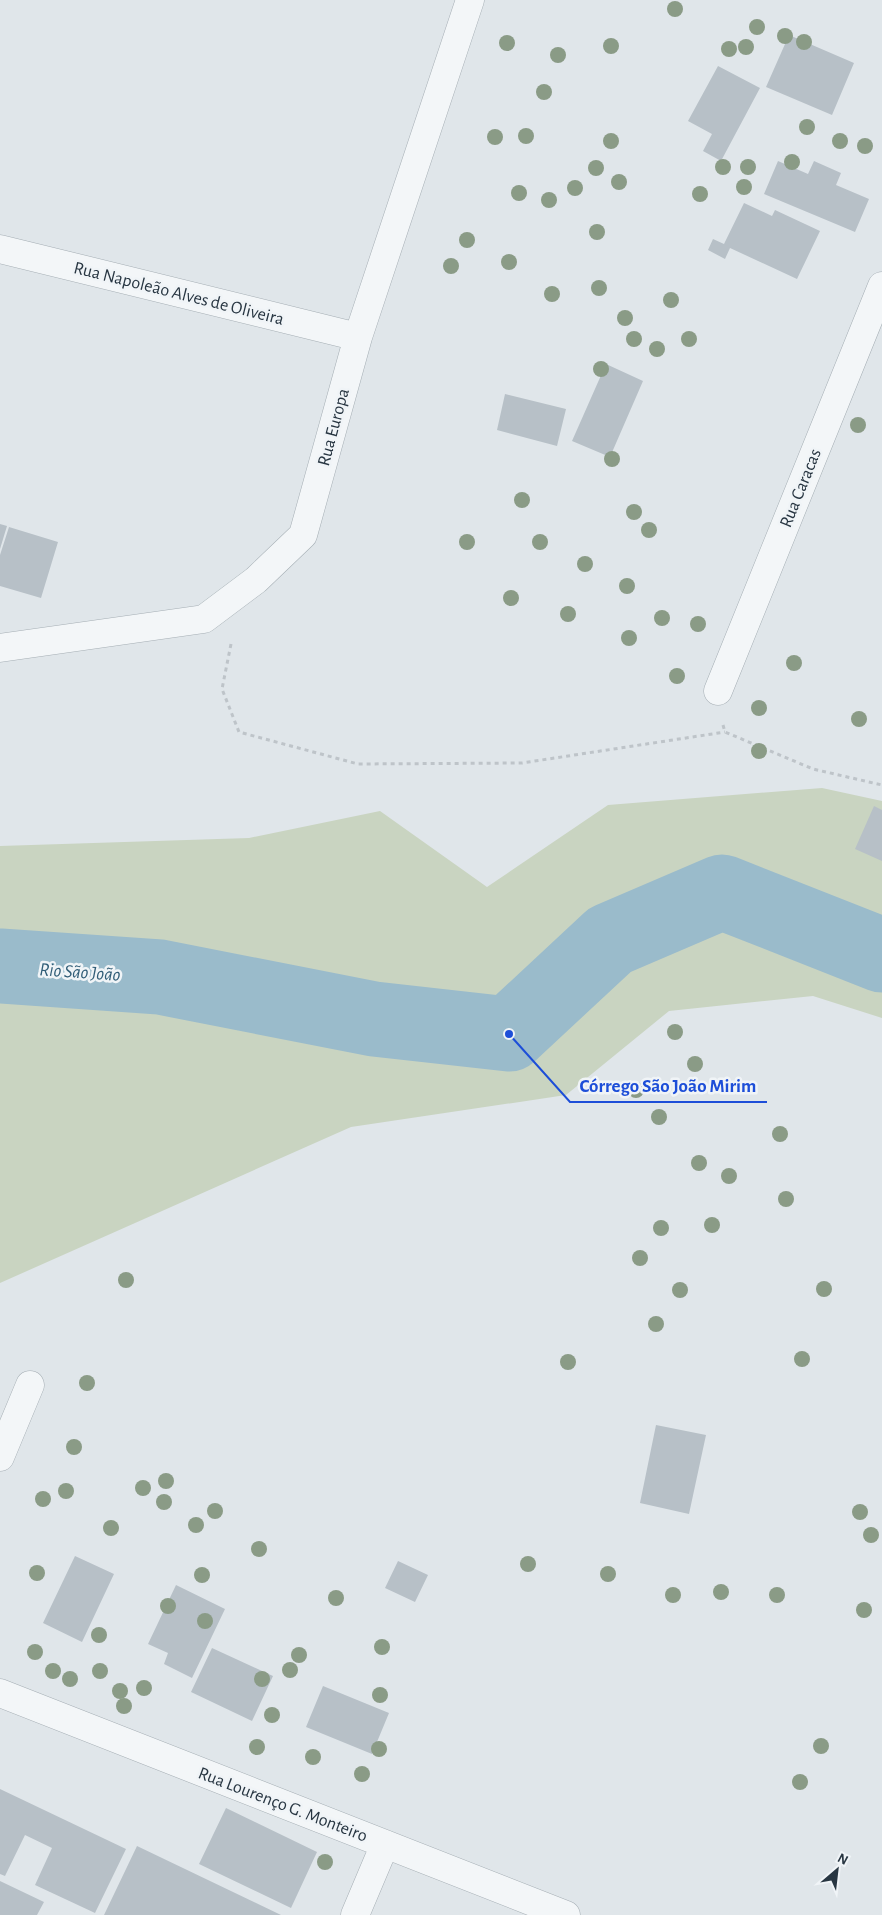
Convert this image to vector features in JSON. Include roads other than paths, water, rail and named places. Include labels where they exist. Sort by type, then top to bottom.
[{"type":"street","name":"Rua Europa","points":[[0,648],[204,619],[243,590],[303,536],[358,337],[470,0]]},
{"type":"street","name":"Rua Napoleão Alves de Oliveira","points":[[0,249],[358,337]]},
{"type":"street","name":"Rua Caracas","points":[[718,691],[882,286]]},
{"type":"street","points":[[0,1457],[30,1385]]},
{"type":"street","name":"Rua Lourenço G. Monteiro","points":[[0,1693],[566,1915]]},
{"type":"street","points":[[355,1915],[384,1844]]},
{"type":"waterway","name":"Rio São João","points":[[0,966],[160,977],[374,1019],[509,1034],[610,940],[722,892],[882,955]]},
{"type":"place","name":"Córrego São João Mirim","points":[[509,1034]]}]
